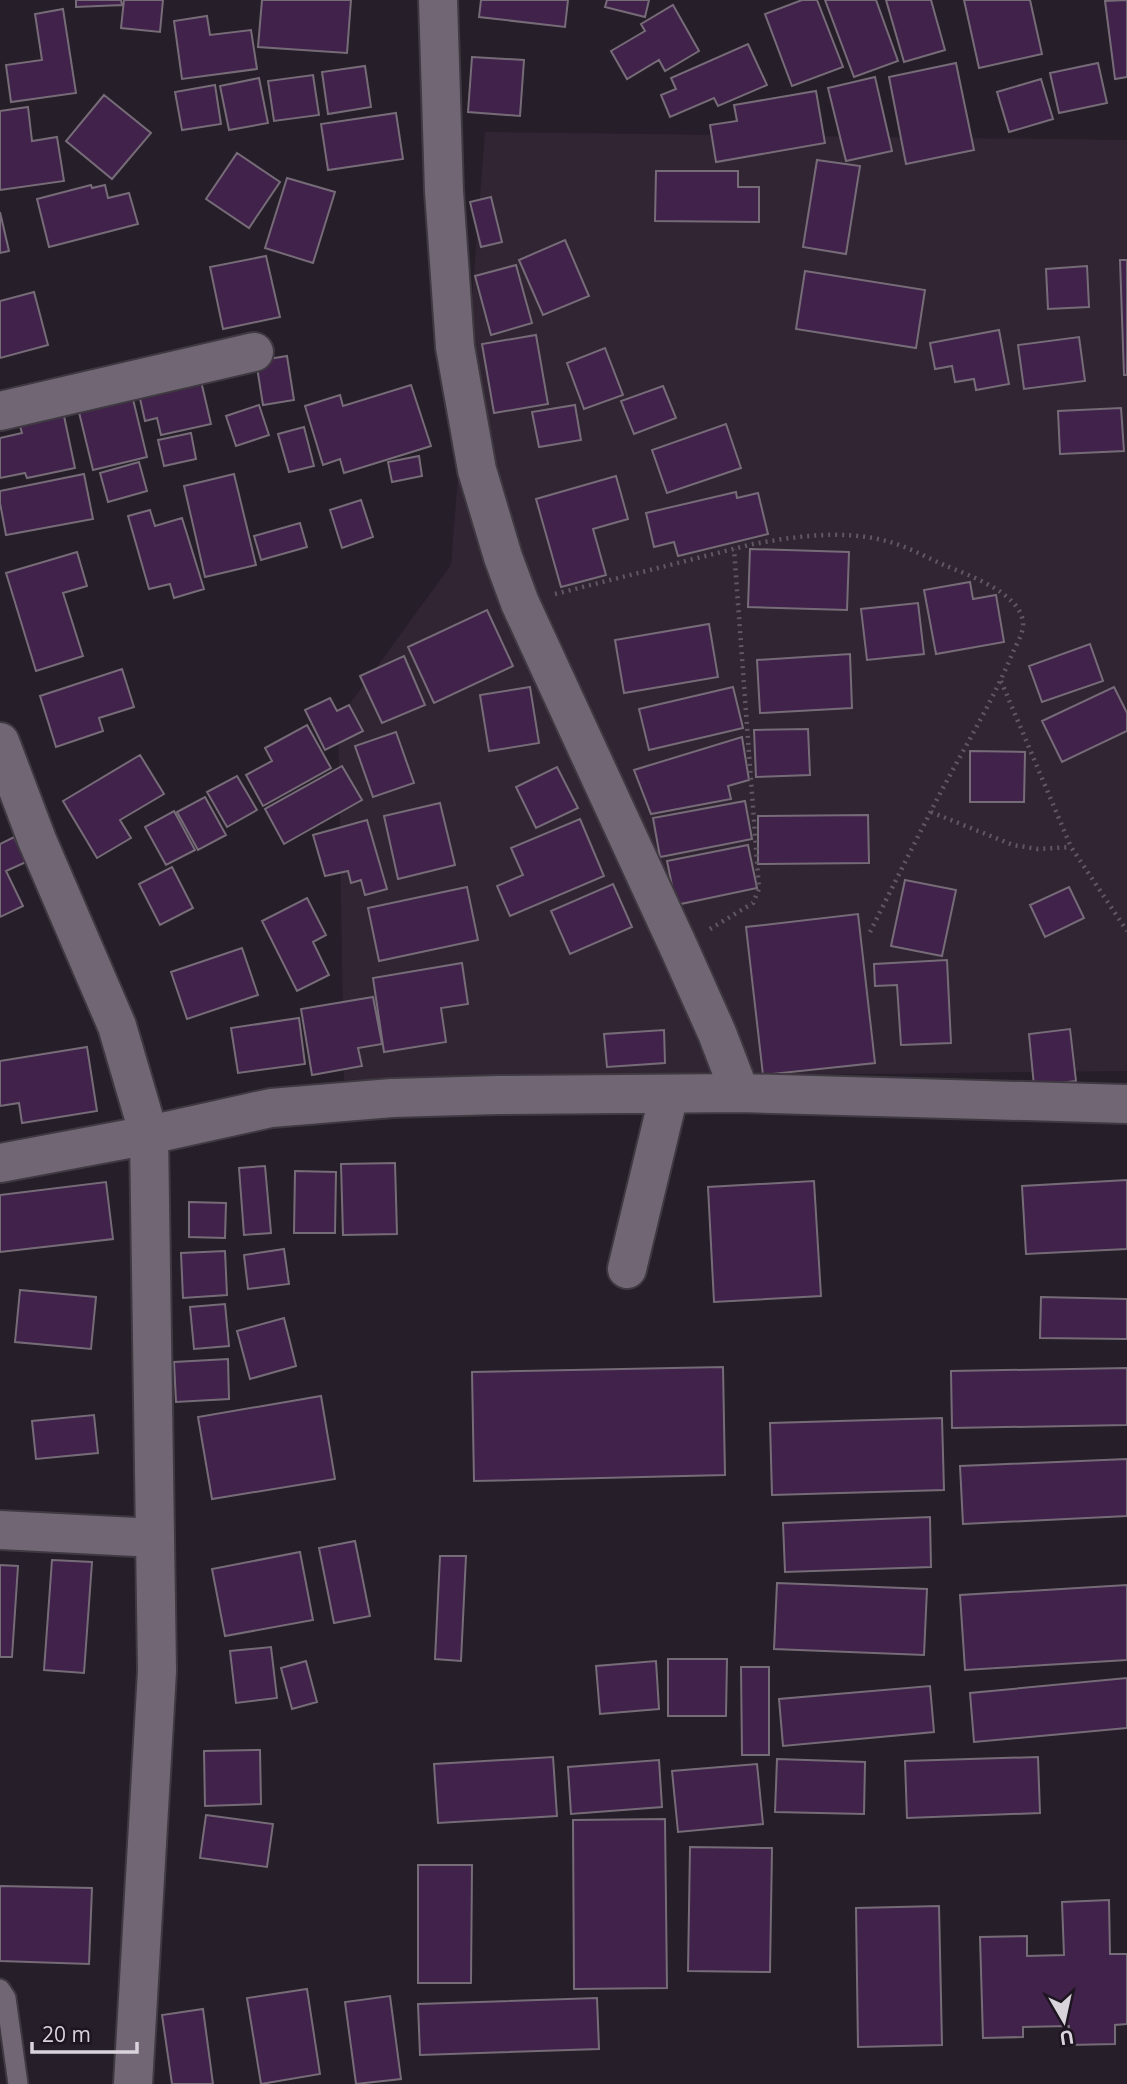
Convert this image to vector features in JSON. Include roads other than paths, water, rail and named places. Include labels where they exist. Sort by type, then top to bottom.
[{"type":"street","points":[[438,0],[444,191],[455,347],[477,470],[520,603],[679,948],[740,1093]]},
{"type":"street","points":[[0,411],[254,352]]},
{"type":"street","points":[[0,742],[37,840],[117,1026],[149,1135],[157,1671],[133,2084]]},
{"type":"street","points":[[0,1163],[149,1135],[271,1108],[392,1098],[740,1093],[1127,1104]]},
{"type":"street","points":[[627,1269],[669,1094]]},
{"type":"street","points":[[0,1530],[155,1538]]},
{"type":"lane","points":[[0,1989],[6,1998],[18,2084]]}]
